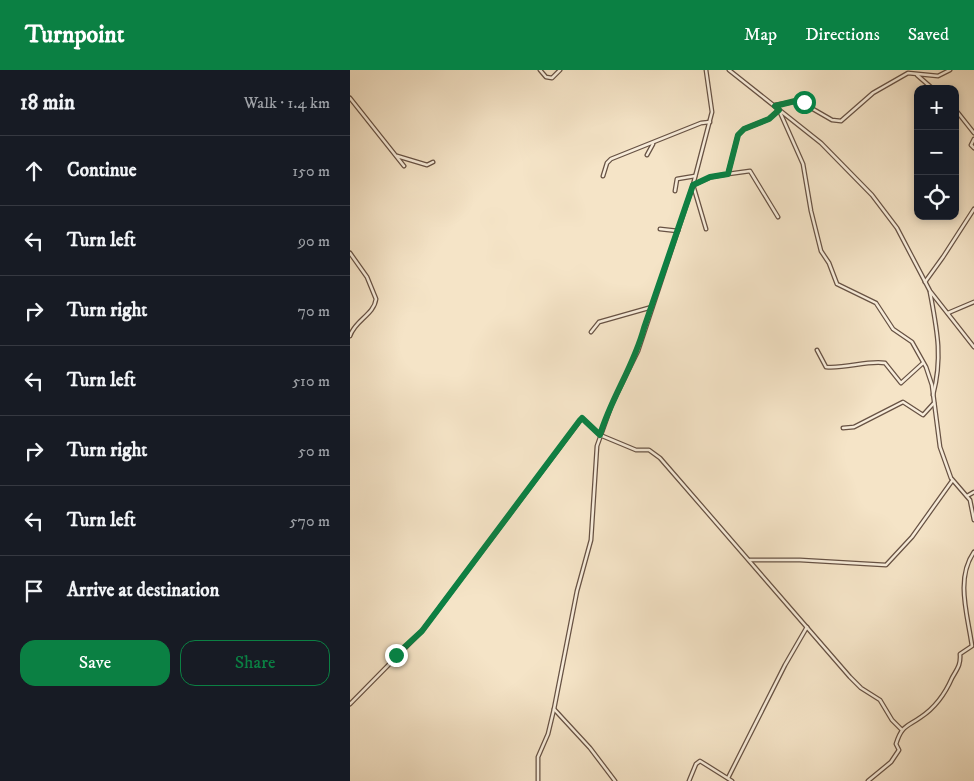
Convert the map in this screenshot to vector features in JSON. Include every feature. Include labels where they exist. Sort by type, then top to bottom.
[{"type":"street","points":[[540,70],[546,77],[552,78],[560,70]]},
{"type":"street","points":[[538,781],[538,757],[548,734],[576,599],[591,540],[595,506],[596,459],[600,435],[612,404],[638,351],[693,185],[710,122],[712,105],[706,70]]},
{"type":"street","points":[[729,70],[822,143],[881,206],[897,228],[930,291],[974,347]]},
{"type":"street","points":[[904,70],[908,73],[938,76],[950,70]]},
{"type":"street","points":[[775,106],[799,101],[832,120],[841,121],[873,93],[908,73]]},
{"type":"street","points":[[916,74],[928,85]]},
{"type":"street","points":[[350,98],[404,166]]},
{"type":"street","points":[[728,174],[738,135],[744,129],[769,119],[779,110]]},
{"type":"street","points":[[779,110],[803,164],[811,211],[821,251],[830,263],[837,284],[876,303],[893,329],[912,342],[928,371],[939,442],[952,481],[967,496],[971,504],[974,520]]},
{"type":"street","points":[[959,114],[974,132]]},
{"type":"street","points":[[603,176],[607,162],[611,159],[701,123],[710,122]]},
{"type":"street","points":[[974,139],[971,144],[974,148]]},
{"type":"street","points":[[647,155],[653,143]]},
{"type":"street","points":[[396,155],[427,165],[433,162]]},
{"type":"street","points":[[693,185],[710,177],[750,171],[778,217]]},
{"type":"street","points":[[675,190],[677,179],[695,176]]},
{"type":"street","points":[[693,185],[706,229]]},
{"type":"street","points":[[925,282],[943,258],[974,209]]},
{"type":"street","points":[[660,229],[678,231]]},
{"type":"street","points":[[350,253],[367,277],[376,299],[373,309],[356,324],[350,336]]},
{"type":"street","points":[[930,291],[939,340],[940,367],[933,396]]},
{"type":"street","points":[[948,314],[974,302]]},
{"type":"street","points":[[592,332],[599,322],[652,306]]},
{"type":"street","points":[[816,350],[826,367],[845,368],[878,362],[885,363],[901,383],[923,363]]},
{"type":"street","points":[[843,428],[854,427],[903,402],[923,415],[934,402]]},
{"type":"street","points":[[350,704],[422,631],[582,418],[600,435],[636,450],[646,450],[654,453],[750,560],[860,688],[882,702],[887,713],[902,730]]},
{"type":"street","points":[[750,560],[800,560],[886,565],[912,537],[952,481]]},
{"type":"street","points":[[967,496],[974,492]]},
{"type":"street","points":[[868,781],[896,756],[899,750],[896,744],[902,730],[909,723],[921,717],[941,698],[961,665],[960,654],[972,646],[964,577],[968,562],[974,552]]},
{"type":"street","points":[[728,778],[785,665],[807,627]]},
{"type":"street","points":[[970,636],[974,644]]},
{"type":"street","points":[[554,709],[590,748],[616,781]]},
{"type":"street","points":[[689,781],[696,764],[700,761],[732,781]]},
{"type":"route","points":[[396,655],[422,631],[580,420],[582,418],[586,420],[600,435],[612,404],[638,351],[644,328],[673,248],[693,185],[710,177],[728,174],[738,135],[744,129],[769,119],[779,110],[775,106],[795,101],[804,102]]}]
